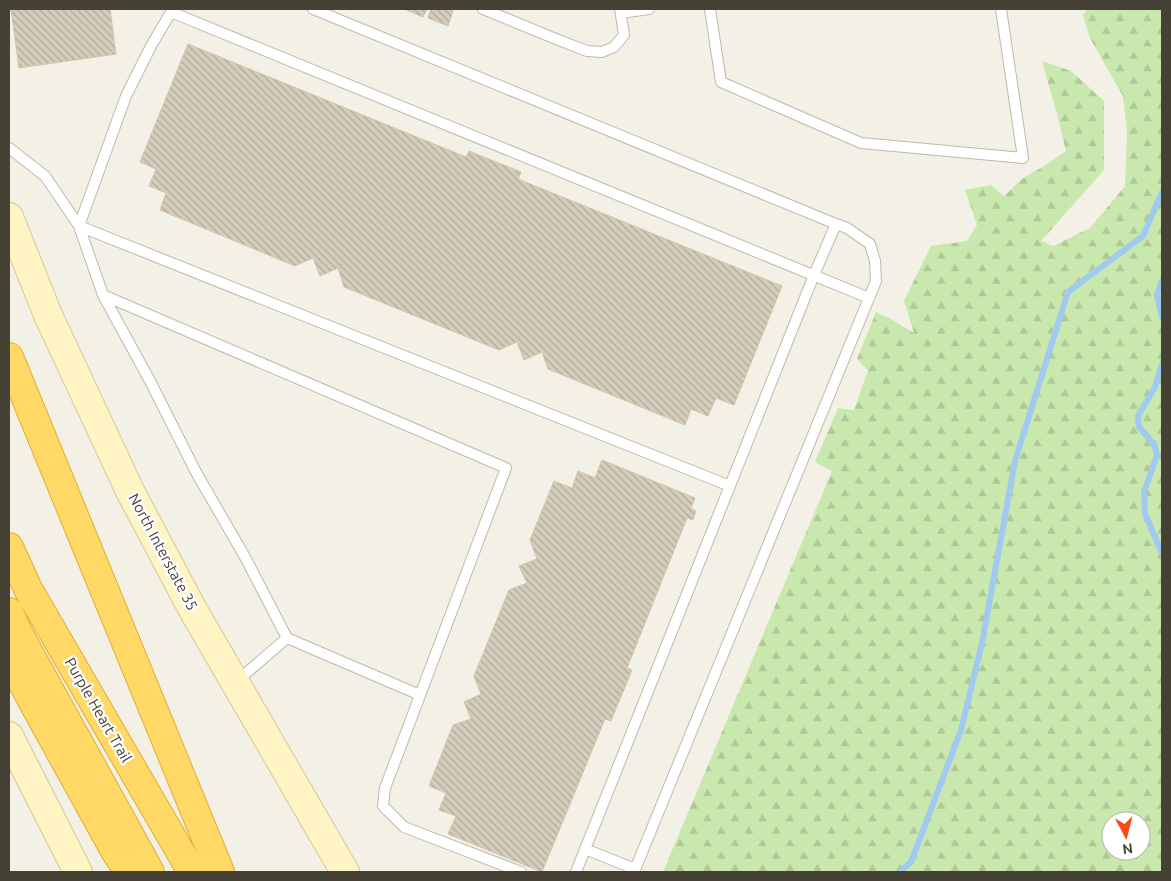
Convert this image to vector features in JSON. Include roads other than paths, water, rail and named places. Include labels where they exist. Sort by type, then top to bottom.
[{"type":"highway","points":[[9,357],[220,872]]},
{"type":"highway","name":"Purple Heart Trail","points":[[9,547],[28,589],[192,872]]},
{"type":"highway","points":[[9,612],[18,633],[150,872]]},
{"type":"highway","points":[[9,657],[115,851],[129,872]]},
{"type":"main road","name":"North Interstate 35","points":[[9,217],[48,315],[130,491],[193,610],[345,872]]},
{"type":"main road","points":[[9,736],[78,872]]},
{"type":"lane","points":[[313,9],[848,228],[870,244],[875,261],[876,281],[634,871],[585,849]]},
{"type":"lane","points":[[483,9],[586,51],[602,52],[614,47],[624,35],[620,11],[650,9]]},
{"type":"lane","points":[[710,9],[721,82],[861,143],[1023,158],[1001,9]]},
{"type":"lane","points":[[79,226],[126,96],[151,46],[173,10],[868,298]]},
{"type":"lane","points":[[9,148],[45,176],[79,226],[103,295],[150,381],[197,474],[245,557],[286,638],[420,695]]},
{"type":"lane","points":[[576,872],[836,224]]},
{"type":"lane","points":[[79,226],[730,486]]},
{"type":"lane","points":[[103,295],[506,468],[385,788],[383,806],[404,828],[521,872]]},
{"type":"lane","points":[[235,683],[286,638]]},
{"type":"waterway","points":[[900,872],[911,862],[961,730],[982,643],[1015,461],[1068,292],[1143,236],[1162,192]]},
{"type":"waterway","points":[[1162,281],[1157,295],[1162,317]]},
{"type":"waterway","points":[[1162,364],[1155,387],[1138,416],[1139,427],[1154,444],[1157,455],[1144,492],[1145,514],[1162,553]]}]
